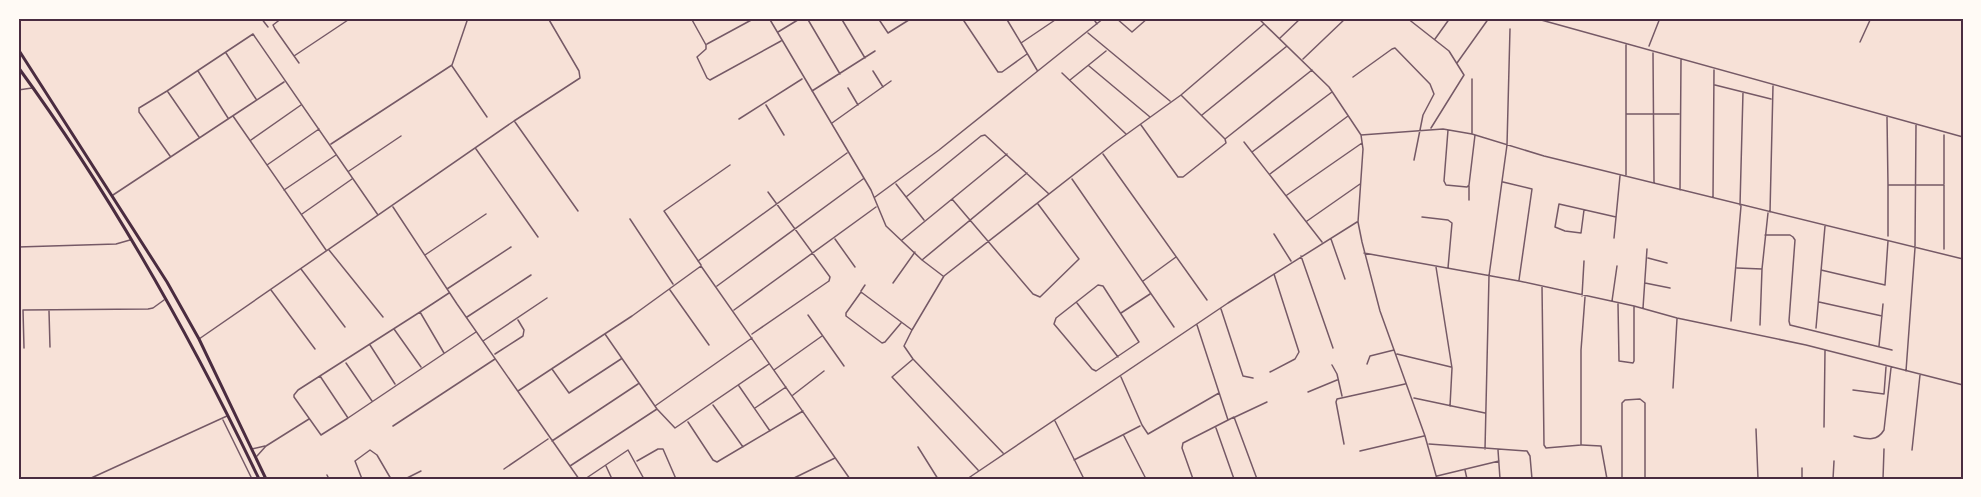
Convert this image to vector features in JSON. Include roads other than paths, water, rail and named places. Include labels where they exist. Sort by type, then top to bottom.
[{"type":"main road","points":[[18,49],[167,282],[199,339],[267,479]]},
{"type":"main road","points":[[18,67],[67,137],[166,298],[229,416],[259,479]]},
{"type":"street","points":[[261,18],[268,27]]},
{"type":"street","points":[[282,18],[273,25],[299,63]]},
{"type":"street","points":[[294,56],[351,18]]},
{"type":"street","points":[[330,144],[452,65],[468,18]]},
{"type":"street","points":[[199,339],[514,121],[580,78],[579,71],[548,18]]},
{"type":"street","points":[[691,18],[706,45]]},
{"type":"street","points":[[755,18],[706,45],[705,50],[697,57],[707,78],[711,80],[782,41]]},
{"type":"street","points":[[769,18],[864,179],[886,226],[922,260],[944,276]]},
{"type":"street","points":[[778,32],[801,18]]},
{"type":"street","points":[[807,18],[840,74]]},
{"type":"street","points":[[841,18],[865,58]]},
{"type":"street","points":[[878,18],[888,33],[911,18]]},
{"type":"street","points":[[962,18],[996,71],[1001,72],[1027,54]]},
{"type":"street","points":[[1006,18],[1037,70]]},
{"type":"street","points":[[1021,43],[1058,18]]},
{"type":"street","points":[[1093,18],[1097,25]]},
{"type":"street","points":[[874,198],[1104,18]]},
{"type":"street","points":[[1116,18],[1132,32],[1149,18]]},
{"type":"street","points":[[1258,18],[1313,69],[1332,92],[1361,135],[1358,222],[1364,252],[1380,311],[1425,436],[1436,478],[1498,462]]},
{"type":"street","points":[[1280,38],[1301,18]]},
{"type":"street","points":[[1302,59],[1346,18]]},
{"type":"street","points":[[1409,18],[1449,51],[1464,78],[1430,129]]},
{"type":"street","points":[[1435,40],[1450,18]]},
{"type":"street","points":[[1457,63],[1489,18]]},
{"type":"street","points":[[1534,18],[1963,137]]},
{"type":"street","points":[[1649,46],[1660,18]]},
{"type":"street","points":[[1860,42],[1871,18]]},
{"type":"street","points":[[1004,453],[913,359],[904,346],[944,276],[1102,153],[1181,95],[1264,24]]},
{"type":"street","points":[[1485,448],[1489,276],[1507,145],[1510,29]]},
{"type":"street","points":[[1088,32],[1171,102]]},
{"type":"street","points":[[170,156],[138,111],[139,108],[253,34],[378,215]]},
{"type":"street","points":[[1626,44],[1626,177]]},
{"type":"street","points":[[1202,115],[1288,46]]},
{"type":"street","points":[[1353,77],[1392,49],[1399,50],[1434,90],[1423,115],[1414,160]]},
{"type":"street","points":[[1070,81],[1107,50]]},
{"type":"street","points":[[812,91],[875,51]]},
{"type":"street","points":[[225,52],[257,100]]},
{"type":"street","points":[[1653,52],[1654,183]]},
{"type":"street","points":[[1680,190],[1681,60]]},
{"type":"street","points":[[452,65],[488,117]]},
{"type":"street","points":[[1089,66],[1151,117]]},
{"type":"street","points":[[1225,139],[1313,69]]},
{"type":"street","points":[[1713,198],[1714,69]]},
{"type":"street","points":[[198,71],[228,118]]},
{"type":"street","points":[[873,71],[883,87]]},
{"type":"street","points":[[1062,74],[1126,135]]},
{"type":"street","points":[[739,119],[803,78]]},
{"type":"street","points":[[1469,200],[1474,134],[1472,79]]},
{"type":"street","points":[[112,195],[285,81]]},
{"type":"street","points":[[831,124],[891,81]]},
{"type":"street","points":[[1714,85],[1771,99]]},
{"type":"street","points":[[1760,325],[1762,269],[1769,212],[1773,85]]},
{"type":"street","points":[[18,90],[33,87]]},
{"type":"street","points":[[848,88],[858,105]]},
{"type":"street","points":[[167,91],[199,137]]},
{"type":"street","points":[[1252,152],[1332,92]]},
{"type":"street","points":[[1731,321],[1741,206],[1743,92]]},
{"type":"street","points":[[1141,125],[1181,178],[1226,145],[1225,139],[1181,95]]},
{"type":"street","points":[[765,103],[784,135]]},
{"type":"street","points":[[250,141],[302,105]]},
{"type":"street","points":[[1625,114],[1680,114]]},
{"type":"street","points":[[232,115],[327,250],[383,317]]},
{"type":"street","points":[[1270,174],[1348,116]]},
{"type":"street","points":[[1887,116],[1888,236]]},
{"type":"street","points":[[514,121],[578,211]]},
{"type":"street","points":[[1906,371],[1915,247],[1916,124]]},
{"type":"street","points":[[267,165],[319,128]]},
{"type":"street","points":[[1361,135],[1419,129],[1448,129],[1474,134],[1626,177],[1963,259]]},
{"type":"street","points":[[1448,129],[1444,183],[1467,187],[1469,185]]},
{"type":"street","points":[[1944,135],[1944,249]]},
{"type":"street","points":[[349,171],[401,136]]},
{"type":"street","points":[[906,197],[983,136],[988,136],[1050,195]]},
{"type":"street","points":[[1244,142],[1323,243]]},
{"type":"street","points":[[1286,196],[1362,142]]},
{"type":"street","points":[[476,148],[538,237]]},
{"type":"street","points":[[698,261],[848,152]]},
{"type":"street","points":[[1102,153],[1207,300]]},
{"type":"street","points":[[284,190],[337,154]]},
{"type":"street","points":[[901,240],[1007,154]]},
{"type":"street","points":[[730,165],[664,210],[665,214],[850,479]]},
{"type":"street","points":[[922,260],[1028,173]]},
{"type":"street","points":[[1614,238],[1620,175]]},
{"type":"street","points":[[1071,178],[1174,327]]},
{"type":"street","points":[[301,214],[353,179]]},
{"type":"street","points":[[717,286],[864,179]]},
{"type":"street","points":[[1502,182],[1532,189],[1518,281]]},
{"type":"street","points":[[895,183],[924,221]]},
{"type":"street","points":[[1306,222],[1361,184]]},
{"type":"street","points":[[1888,185],[1944,185]]},
{"type":"street","points":[[570,466],[656,407],[829,281],[829,275],[768,192]]},
{"type":"street","points":[[952,199],[1033,294],[1040,297],[1079,259],[1038,204]]},
{"type":"street","points":[[1584,210],[1581,233],[1555,227],[1559,204],[1616,217]]},
{"type":"street","points":[[392,206],[476,332],[579,479]]},
{"type":"street","points":[[734,310],[877,207]]},
{"type":"street","points":[[424,256],[486,214]]},
{"type":"street","points":[[1422,217],[1451,221],[1448,268]]},
{"type":"street","points":[[630,219],[674,285]]},
{"type":"street","points":[[967,479],[1273,273],[1358,222]]},
{"type":"street","points":[[1816,330],[1825,225]]},
{"type":"street","points":[[1274,234],[1292,262]]},
{"type":"street","points":[[1765,235],[1793,237],[1795,240],[1789,324],[1892,350]]},
{"type":"street","points":[[835,238],[855,267]]},
{"type":"street","points":[[1330,238],[1345,279]]},
{"type":"street","points":[[18,247],[116,244],[131,240]]},
{"type":"street","points":[[1821,270],[1885,285],[1888,241]]},
{"type":"street","points":[[447,289],[512,247]]},
{"type":"street","points":[[1643,309],[1647,249]]},
{"type":"street","points":[[892,283],[915,252]]},
{"type":"street","points":[[1364,252],[1612,301],[1677,318],[1825,350],[1963,385]]},
{"type":"street","points":[[1301,256],[1333,348]]},
{"type":"street","points":[[1143,282],[1176,257]]},
{"type":"street","points":[[1647,258],[1667,263]]},
{"type":"street","points":[[1581,445],[1584,261]]},
{"type":"street","points":[[518,391],[701,266]]},
{"type":"street","points":[[1435,266],[1452,368],[1450,406]]},
{"type":"street","points":[[1612,301],[1617,266]]},
{"type":"street","points":[[301,268],[345,327]]},
{"type":"street","points":[[1737,268],[1762,269]]},
{"type":"street","points":[[1270,372],[1295,359],[1299,354],[1273,273]]},
{"type":"street","points":[[466,317],[531,275]]},
{"type":"street","points":[[1645,283],[1670,288]]},
{"type":"street","points":[[866,285],[846,315],[882,343],[901,323]]},
{"type":"street","points":[[1101,285],[1121,314],[1139,342],[1099,370],[1094,370],[1055,326],[1056,318],[1101,285]]},
{"type":"street","points":[[1542,286],[1544,445],[1546,447],[1601,446],[1607,479]]},
{"type":"street","points":[[669,289],[710,345]]},
{"type":"street","points":[[270,290],[315,349]]},
{"type":"street","points":[[449,292],[294,394],[321,435],[476,332]]},
{"type":"street","points":[[861,292],[912,330]]},
{"type":"street","points":[[1121,314],[1150,294]]},
{"type":"street","points":[[24,348],[22,311],[148,309],[166,298]]},
{"type":"street","points":[[483,341],[547,298]]},
{"type":"street","points":[[1076,302],[1118,357]]},
{"type":"street","points":[[1819,302],[1882,316]]},
{"type":"street","points":[[1617,303],[1619,361],[1633,363],[1634,306]]},
{"type":"street","points":[[1879,347],[1883,304]]},
{"type":"street","points":[[1221,308],[1243,376],[1253,378]]},
{"type":"street","points":[[49,310],[50,347]]},
{"type":"street","points":[[420,312],[444,353]]},
{"type":"street","points":[[808,315],[844,366]]},
{"type":"street","points":[[1673,388],[1677,318]]},
{"type":"street","points":[[494,355],[524,336],[524,330],[517,319]]},
{"type":"street","points":[[1197,324],[1228,421]]},
{"type":"street","points":[[394,329],[421,368]]},
{"type":"street","points":[[604,334],[656,407],[675,429],[770,364]]},
{"type":"street","points":[[774,370],[822,336]]},
{"type":"street","points":[[370,345],[395,385]]},
{"type":"street","points":[[1366,364],[1370,356],[1395,350]]},
{"type":"street","points":[[1824,427],[1825,350]]},
{"type":"street","points":[[1396,354],[1452,368]]},
{"type":"street","points":[[393,426],[496,358]]},
{"type":"street","points":[[552,369],[568,393],[621,359]]},
{"type":"street","points":[[913,359],[892,377],[978,470]]},
{"type":"street","points":[[345,362],[373,402]]},
{"type":"street","points":[[1332,365],[1342,397]]},
{"type":"street","points":[[1854,390],[1884,394],[1886,366]]},
{"type":"street","points":[[1854,436],[1868,440],[1875,439],[1884,430],[1891,367]]},
{"type":"street","points":[[793,396],[824,371]]},
{"type":"street","points":[[1912,450],[1920,374]]},
{"type":"street","points":[[320,376],[348,418]]},
{"type":"street","points":[[1121,376],[1146,433],[1151,433],[1219,393]]},
{"type":"street","points":[[1308,392],[1338,380]]},
{"type":"street","points":[[1344,444],[1336,402],[1342,397],[1407,383]]},
{"type":"street","points":[[552,442],[639,384]]},
{"type":"street","points":[[738,386],[770,431]]},
{"type":"street","points":[[754,409],[786,387]]},
{"type":"street","points":[[1412,398],[1486,413]]},
{"type":"street","points":[[1622,479],[1622,403],[1625,400],[1640,399],[1645,403],[1645,479]]},
{"type":"street","points":[[1193,479],[1182,448],[1183,443],[1267,402]]},
{"type":"street","points":[[712,404],[743,447]]},
{"type":"street","points":[[687,421],[715,462],[804,411]]},
{"type":"street","points":[[89,479],[229,416]]},
{"type":"street","points":[[1234,417],[1257,479]]},
{"type":"street","points":[[256,457],[266,446],[310,418]]},
{"type":"street","points":[[223,419],[252,479]]},
{"type":"street","points":[[1055,421],[1084,479]]},
{"type":"street","points":[[1074,459],[1142,425]]},
{"type":"street","points":[[1215,427],[1233,478],[1229,479]]},
{"type":"street","points":[[1756,429],[1758,479]]},
{"type":"street","points":[[1124,435],[1146,479]]},
{"type":"street","points":[[1360,451],[1425,436]]},
{"type":"street","points":[[504,469],[549,438]]},
{"type":"street","points":[[1427,444],[1528,452],[1532,479]]},
{"type":"street","points":[[252,449],[266,446]]},
{"type":"street","points":[[918,447],[938,479]]},
{"type":"street","points":[[636,462],[658,449],[663,449],[676,479]]},
{"type":"street","points":[[1883,479],[1884,449]]},
{"type":"street","points":[[362,479],[355,461],[370,450],[378,455],[390,479]]},
{"type":"street","points":[[585,479],[628,450],[644,479]]},
{"type":"street","points":[[1498,450],[1500,479]]},
{"type":"street","points":[[792,479],[836,458]]},
{"type":"street","points":[[1833,479],[1834,461]]},
{"type":"street","points":[[605,465],[612,479]]},
{"type":"street","points":[[1802,468],[1802,479]]},
{"type":"street","points":[[1465,469],[1467,479]]},
{"type":"street","points":[[405,479],[422,471]]},
{"type":"street","points":[[327,475],[329,479]]}]
